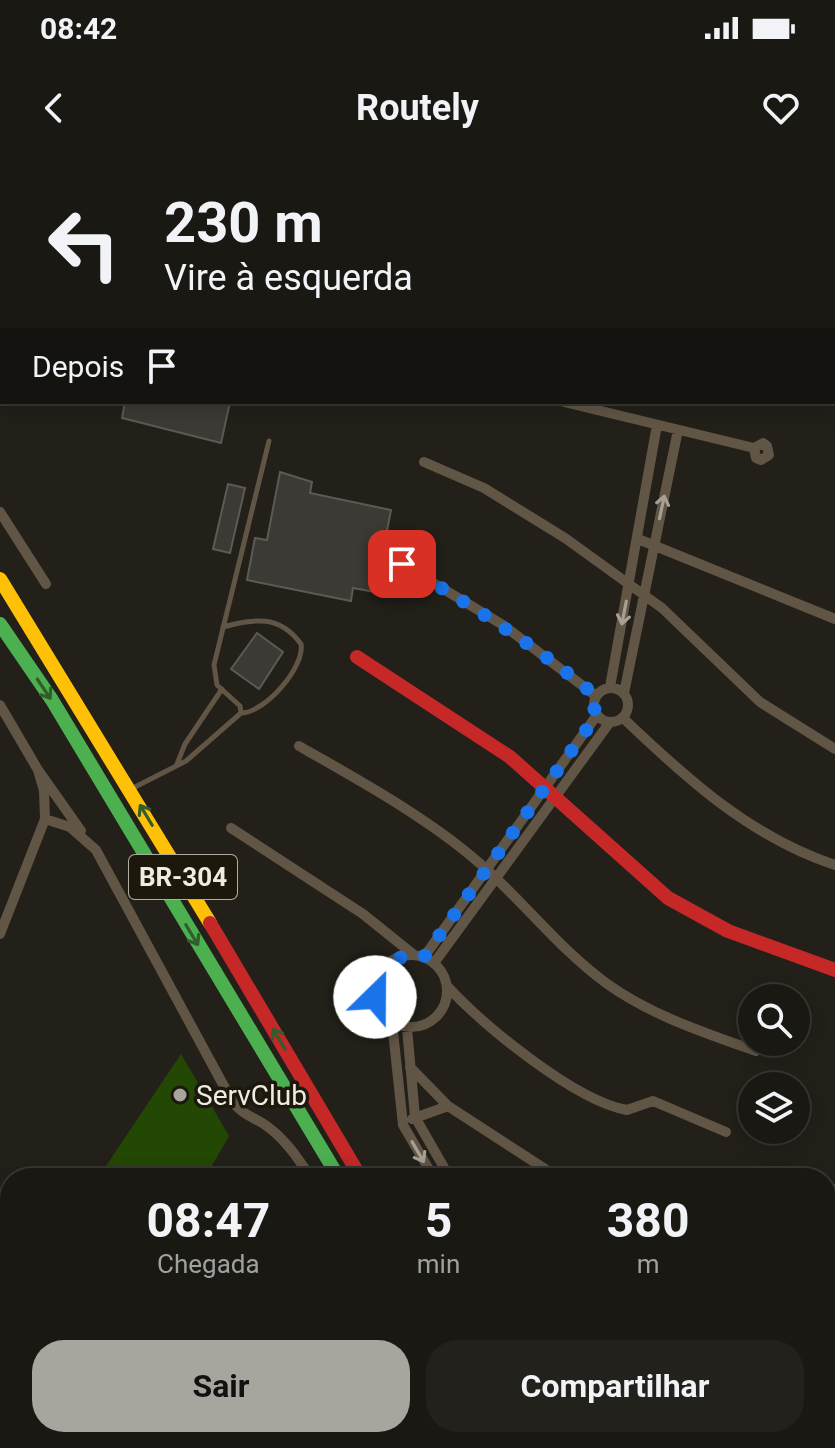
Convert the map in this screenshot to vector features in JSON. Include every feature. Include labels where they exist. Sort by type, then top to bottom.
[{"type":"main road","name":"BR-304","points":[[0,579],[131,789],[358,1168]]},
{"type":"main road","name":"BR-304","points":[[0,624],[52,700],[333,1168]]},
{"type":"main road","points":[[357,657],[456,721],[550,791],[667,898],[703,920],[754,943],[835,970]]},
{"type":"street","points":[[572,404],[754,448]]},
{"type":"street","points":[[610,722],[597,715],[594,708],[596,696],[610,687],[657,425]]},
{"type":"street","points":[[424,958],[487,869],[550,791],[610,722],[623,718],[629,706],[624,693],[678,430]]},
{"type":"street","points":[[424,462],[484,488],[528,514],[630,584],[760,702],[835,749]]},
{"type":"street","points":[[0,512],[46,584]]},
{"type":"street","points":[[638,539],[835,619]]},
{"type":"street","points":[[402,564],[503,625],[596,696]]},
{"type":"street","points":[[610,687],[624,693]]},
{"type":"street","points":[[0,705],[38,770],[114,877],[232,1101],[246,1117],[266,1126],[280,1138],[303,1168]]},
{"type":"street","points":[[447,986],[446,1003],[440,1014],[431,1022],[407,1028],[392,1022],[379,1008],[375,985],[386,964],[396,958],[424,958],[495,878],[597,715]]},
{"type":"street","points":[[623,718],[718,803],[756,829],[835,865]]},
{"type":"street","points":[[299,746],[393,801],[487,869],[561,946],[606,983],[669,1018],[738,1044]]},
{"type":"street","points":[[0,934],[45,819],[44,791],[38,770]]},
{"type":"street","points":[[45,819],[70,827],[88,841]]},
{"type":"street","points":[[231,828],[363,914],[424,958],[447,986],[508,1042],[587,1092],[627,1110],[653,1101],[726,1132]]},
{"type":"street","points":[[392,1022],[403,1125],[428,1168]]},
{"type":"street","points":[[407,1028],[415,1117],[444,1168]]},
{"type":"street","points":[[410,1067],[448,1106],[544,1168]]},
{"type":"street","points":[[403,1125],[415,1117],[448,1106]]},
{"type":"lane","points":[[241,713],[240,706],[222,689],[213,672],[269,441]]},
{"type":"lane","points":[[131,789],[196,754],[241,713],[251,713],[267,703],[300,660],[301,644],[286,628],[267,619],[223,627]]},
{"type":"lane","points":[[177,765],[185,744],[222,689]]},
{"type":"green space","name":"ServClub","points":[[181,1054],[229,1136],[211,1168],[105,1168]]},
{"type":"building","points":[[125,404],[230,404],[221,443],[122,418]]},
{"type":"building","points":[[280,472],[312,482],[310,493],[391,510],[375,592],[353,588],[351,601],[247,580],[255,538],[267,540]]},
{"type":"building","points":[[228,484],[245,488],[230,553],[213,549]]},
{"type":"building","points":[[257,633],[283,652],[259,689],[231,669]]},
{"type":"traffic: fast","points":[[0,624],[52,700],[333,1168]]},
{"type":"traffic: slow","points":[[0,579],[210,923]]},
{"type":"traffic: jam","points":[[357,657],[510,757],[668,898],[728,931],[835,970]]},
{"type":"traffic: jam","points":[[210,923],[355,1168]]},
{"type":"place","name":"ServClub","points":[[180,1095]]},
{"type":"route","points":[[375,997],[375,985],[386,964],[408,955],[424,957],[597,715],[594,708],[596,696],[554,661],[503,625],[402,564]]}]
